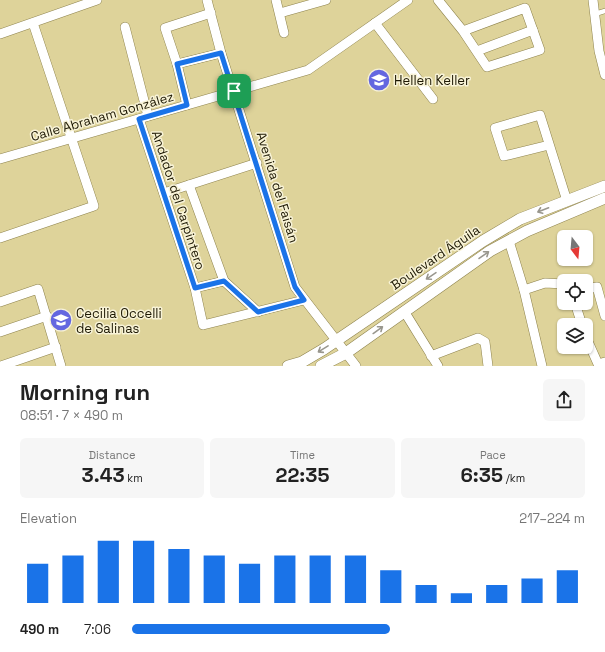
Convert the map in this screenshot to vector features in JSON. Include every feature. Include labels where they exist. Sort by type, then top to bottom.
[{"type":"street","points":[[0,34],[97,0]]},
{"type":"street","name":"Avenida del Faisán","points":[[207,0],[221,53],[295,287],[356,366]]},
{"type":"street","points":[[276,0],[284,33]]},
{"type":"street","points":[[280,13],[303,3],[324,0]]},
{"type":"street","points":[[438,0],[463,31],[487,67],[540,50],[526,8],[463,31]]},
{"type":"street","points":[[592,0],[599,50],[605,75]]},
{"type":"street","name":"Calle Abraham González","points":[[0,159],[308,70],[402,2]]},
{"type":"street","points":[[187,105],[177,64],[165,28],[210,13]]},
{"type":"street","points":[[0,238],[94,206],[33,23]]},
{"type":"street","points":[[375,23],[433,99]]},
{"type":"street","points":[[124,27],[148,116]]},
{"type":"street","points":[[477,52],[533,30]]},
{"type":"street","points":[[177,64],[221,53]]},
{"type":"street","points":[[549,145],[504,156],[495,128],[540,115],[568,201]]},
{"type":"street","name":"Andador del Carpintero","points":[[139,119],[195,288],[203,325],[258,312]]},
{"type":"street","points":[[164,193],[256,163]]},
{"type":"street","points":[[189,185],[224,281],[258,312],[304,300]]},
{"type":"street","name":"Boulevard Águila","points":[[288,366],[302,362],[483,241],[520,219],[605,186]]},
{"type":"street","name":"Boulevard Águila","points":[[321,366],[346,353],[490,251],[547,222],[605,198]]},
{"type":"street","points":[[509,241],[524,290],[542,366]]},
{"type":"street","points":[[195,288],[224,281]]},
{"type":"street","points":[[524,290],[546,284],[557,284]]},
{"type":"street","points":[[593,288],[597,287],[605,316]]},
{"type":"street","points":[[0,302],[38,289],[61,366]]},
{"type":"street","points":[[404,311],[438,366]]},
{"type":"street","points":[[0,332],[47,316]]},
{"type":"street","points":[[431,356],[478,338],[485,342],[488,366]]},
{"type":"street","points":[[1,366],[56,347]]},
{"type":"street","points":[[593,353],[598,364],[605,362]]},
{"type":"lane","points":[[595,14],[605,11]]},
{"type":"place","name":"Hellen Keller","points":[[379,80]]},
{"type":"place","name":"Cecilia Occelli de Salinas","points":[[61,320]]},
{"type":"route","points":[[221,53],[234,91],[295,287],[304,300],[258,312],[224,281],[195,288],[139,119],[187,105],[177,64],[221,53]]}]
